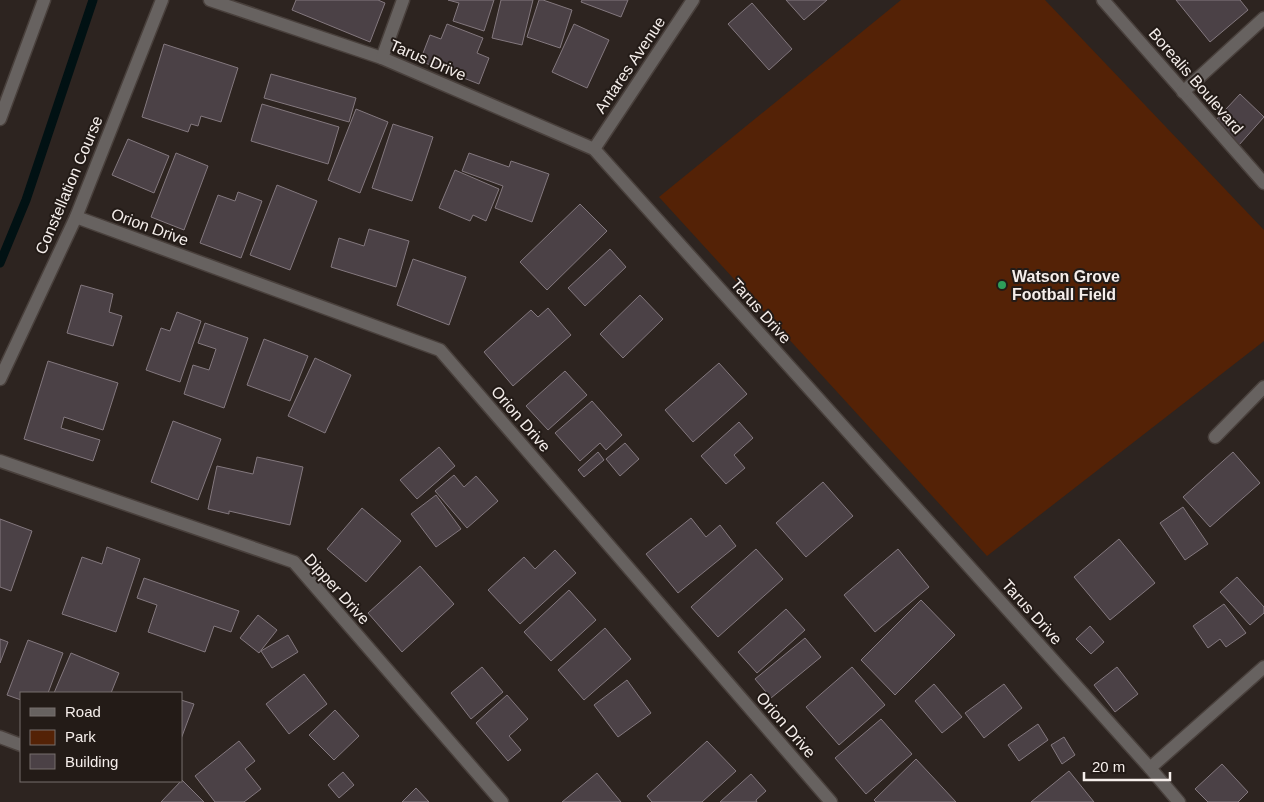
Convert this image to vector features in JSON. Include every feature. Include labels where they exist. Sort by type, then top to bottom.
[{"type":"street","points":[[0,119],[44,0]]},
{"type":"street","name":"Constellation Course","points":[[0,379],[76,217],[162,0]]},
{"type":"street","name":"Tarus Drive","points":[[210,0],[382,58],[594,149],[1179,802]]},
{"type":"street","points":[[382,58],[403,0]]},
{"type":"street","name":"Antares Avenue","points":[[594,149],[693,0]]},
{"type":"street","name":"Borealis Boulevard","points":[[1103,0],[1264,183]]},
{"type":"street","points":[[1183,92],[1264,18]]},
{"type":"street","name":"Orion Drive","points":[[76,217],[440,350],[831,802]]},
{"type":"street","points":[[1215,437],[1264,388]]},
{"type":"street","name":"Dipper Drive","points":[[0,461],[294,562],[502,802]]},
{"type":"street","points":[[1150,768],[1264,667]]},
{"type":"street","points":[[0,737],[20,745]]},
{"type":"green space","name":"Watson Grove Football Field","points":[[901,0],[1045,0],[1264,230],[1264,341],[987,556],[659,197]]},
{"type":"building","points":[[296,0],[378,0],[385,3],[370,42],[292,10]]},
{"type":"building","points":[[448,0],[494,0],[484,31],[453,21],[459,3]]},
{"type":"building","points":[[501,0],[533,0],[522,45],[492,38]]},
{"type":"building","points":[[539,0],[572,10],[560,48],[527,37]]},
{"type":"building","points":[[582,0],[628,0],[621,17],[581,2]]},
{"type":"building","points":[[786,0],[827,0],[804,20]]},
{"type":"building","points":[[1176,0],[1240,0],[1248,10],[1210,42]]},
{"type":"building","points":[[752,3],[792,49],[769,70],[728,24]]},
{"type":"building","points":[[447,24],[483,38],[477,53],[489,58],[479,84],[420,61],[430,35],[441,39]]},
{"type":"building","points":[[574,24],[609,40],[587,88],[552,72]]},
{"type":"building","points":[[164,44],[238,68],[221,122],[201,116],[198,126],[191,124],[188,132],[142,117]]},
{"type":"building","points":[[271,74],[356,98],[349,122],[264,98]]},
{"type":"building","points":[[1240,94],[1264,117],[1239,145],[1214,122]]},
{"type":"building","points":[[262,104],[339,127],[328,164],[251,141]]},
{"type":"building","points":[[356,109],[388,122],[360,193],[328,180]]},
{"type":"building","points":[[393,124],[433,137],[412,201],[372,188]]},
{"type":"building","points":[[128,139],[169,156],[154,193],[112,175]]},
{"type":"building","points":[[176,153],[208,166],[184,230],[151,217]]},
{"type":"building","points":[[469,153],[509,167],[511,161],[549,174],[532,222],[495,208],[503,186],[462,171]]},
{"type":"building","points":[[455,170],[499,189],[486,221],[473,215],[470,221],[439,208]]},
{"type":"building","points":[[277,185],[317,201],[290,270],[250,255]]},
{"type":"building","points":[[238,192],[262,201],[241,258],[200,243],[218,195],[235,201]]},
{"type":"building","points":[[580,204],[607,231],[547,290],[520,262]]},
{"type":"building","points":[[369,229],[409,241],[396,287],[331,267],[339,238],[364,246]]},
{"type":"building","points":[[610,249],[626,267],[585,306],[568,288]]},
{"type":"building","points":[[413,259],[466,277],[449,325],[397,305]]},
{"type":"building","points":[[81,285],[113,294],[109,312],[122,316],[113,346],[67,333]]},
{"type":"building","points":[[640,295],[663,319],[623,358],[600,334]]},
{"type":"building","points":[[548,308],[571,335],[513,386],[484,352],[531,310],[538,317]]},
{"type":"building","points":[[177,312],[201,321],[180,382],[146,370],[161,328],[170,331]]},
{"type":"building","points":[[205,323],[248,338],[224,408],[184,394],[193,365],[209,370],[216,349],[198,343]]},
{"type":"building","points":[[264,339],[308,356],[290,401],[247,385]]},
{"type":"building","points":[[315,358],[351,375],[325,433],[288,416]]},
{"type":"building","points":[[48,361],[118,383],[103,430],[64,417],[61,428],[100,440],[93,461],[24,439]]},
{"type":"building","points":[[719,363],[747,394],[693,442],[665,410]]},
{"type":"building","points":[[565,371],[587,395],[548,430],[526,406]]},
{"type":"building","points":[[592,401],[622,435],[606,450],[600,443],[580,461],[555,433]]},
{"type":"building","points":[[173,421],[221,439],[198,500],[151,482]]},
{"type":"building","points":[[739,422],[753,438],[734,455],[745,468],[726,484],[701,456]]},
{"type":"building","points":[[625,443],[639,459],[620,476],[606,459]]},
{"type":"building","points":[[439,447],[455,466],[417,499],[400,480]]},
{"type":"building","points":[[598,452],[604,460],[584,477],[578,470]]},
{"type":"building","points":[[1233,452],[1260,483],[1210,527],[1183,497]]},
{"type":"building","points":[[257,457],[303,467],[290,525],[229,511],[229,514],[208,509],[217,466],[253,474]]},
{"type":"building","points":[[454,475],[464,487],[476,476],[498,501],[467,528],[435,491]]},
{"type":"building","points":[[823,482],[853,516],[806,557],[776,523]]},
{"type":"building","points":[[436,495],[461,529],[436,547],[411,514]]},
{"type":"building","points":[[1183,507],[1208,544],[1185,560],[1160,523]]},
{"type":"building","points":[[362,508],[401,541],[366,582],[327,549]]},
{"type":"building","points":[[691,518],[706,537],[720,525],[736,546],[678,593],[646,554]]},
{"type":"building","points":[[0,519],[32,531],[11,591],[0,587]]},
{"type":"building","points":[[1119,539],[1155,583],[1110,620],[1074,577]]},
{"type":"building","points":[[107,547],[140,559],[116,632],[62,614],[82,557],[102,564]]},
{"type":"building","points":[[756,549],[783,579],[718,637],[691,607]]},
{"type":"building","points":[[898,549],[929,587],[875,632],[844,595]]},
{"type":"building","points":[[555,550],[576,573],[520,624],[488,590],[524,557],[535,569]]},
{"type":"building","points":[[420,566],[454,604],[402,652],[368,613]]},
{"type":"building","points":[[1237,577],[1264,607],[1264,613],[1250,625],[1220,592]]},
{"type":"building","points":[[144,578],[239,611],[231,632],[214,626],[205,652],[148,632],[157,605],[137,598]]},
{"type":"building","points":[[569,590],[596,620],[551,661],[524,632]]},
{"type":"building","points":[[921,600],[955,635],[895,695],[861,660]]},
{"type":"building","points":[[1224,604],[1246,633],[1226,647],[1220,639],[1208,648],[1193,626]]},
{"type":"building","points":[[786,609],[805,630],[757,673],[738,652]]},
{"type":"building","points":[[258,615],[277,630],[259,653],[240,638]]},
{"type":"building","points":[[1090,626],[1104,642],[1091,654],[1076,639]]},
{"type":"building","points":[[605,628],[631,659],[584,700],[558,670]]},
{"type":"building","points":[[288,635],[298,652],[272,668],[261,651]]},
{"type":"building","points":[[805,638],[821,657],[771,698],[755,679]]},
{"type":"building","points":[[0,639],[8,642],[0,663]]},
{"type":"building","points":[[28,640],[63,653],[48,692],[20,692],[20,700],[7,695]]},
{"type":"building","points":[[71,653],[119,673],[111,692],[54,692]]},
{"type":"building","points":[[482,667],[503,692],[471,719],[451,693]]},
{"type":"building","points":[[852,667],[885,705],[839,745],[806,707]]},
{"type":"building","points":[[1117,667],[1138,694],[1115,712],[1094,685]]},
{"type":"building","points":[[304,674],[327,704],[289,734],[266,704]]},
{"type":"building","points":[[627,680],[651,713],[618,737],[594,705]]},
{"type":"building","points":[[934,684],[962,717],[942,733],[915,701]]},
{"type":"building","points":[[1004,684],[1022,708],[984,738],[965,713]]},
{"type":"building","points":[[507,695],[528,719],[509,736],[521,750],[508,761],[476,723]]},
{"type":"building","points":[[182,700],[194,704],[182,736]]},
{"type":"building","points":[[335,710],[359,736],[334,760],[309,735]]},
{"type":"building","points":[[881,719],[912,754],[866,794],[835,758]]},
{"type":"building","points":[[1038,724],[1048,740],[1019,761],[1008,745]]},
{"type":"building","points":[[1064,737],[1075,755],[1062,764],[1051,745]]},
{"type":"building","points":[[239,741],[255,761],[245,769],[261,789],[244,802],[215,802],[195,776]]},
{"type":"building","points":[[707,741],[736,771],[702,802],[652,802],[647,796]]},
{"type":"building","points":[[916,759],[956,802],[876,802],[874,800]]},
{"type":"building","points":[[1222,764],[1248,792],[1238,802],[1208,802],[1195,789]]},
{"type":"building","points":[[1069,771],[1094,802],[1031,802]]},
{"type":"building","points":[[343,772],[354,785],[339,798],[328,785]]},
{"type":"building","points":[[597,773],[621,802],[562,802]]},
{"type":"building","points":[[751,774],[766,791],[756,800],[757,802],[720,802]]},
{"type":"building","points":[[182,780],[204,802],[161,802]]},
{"type":"building","points":[[416,788],[429,802],[402,802]]},
{"type":"waterway","points":[[0,263],[26,200],[93,0]]},
{"type":"place","name":"Watson Grove Football Field","points":[[1002,285]]}]
